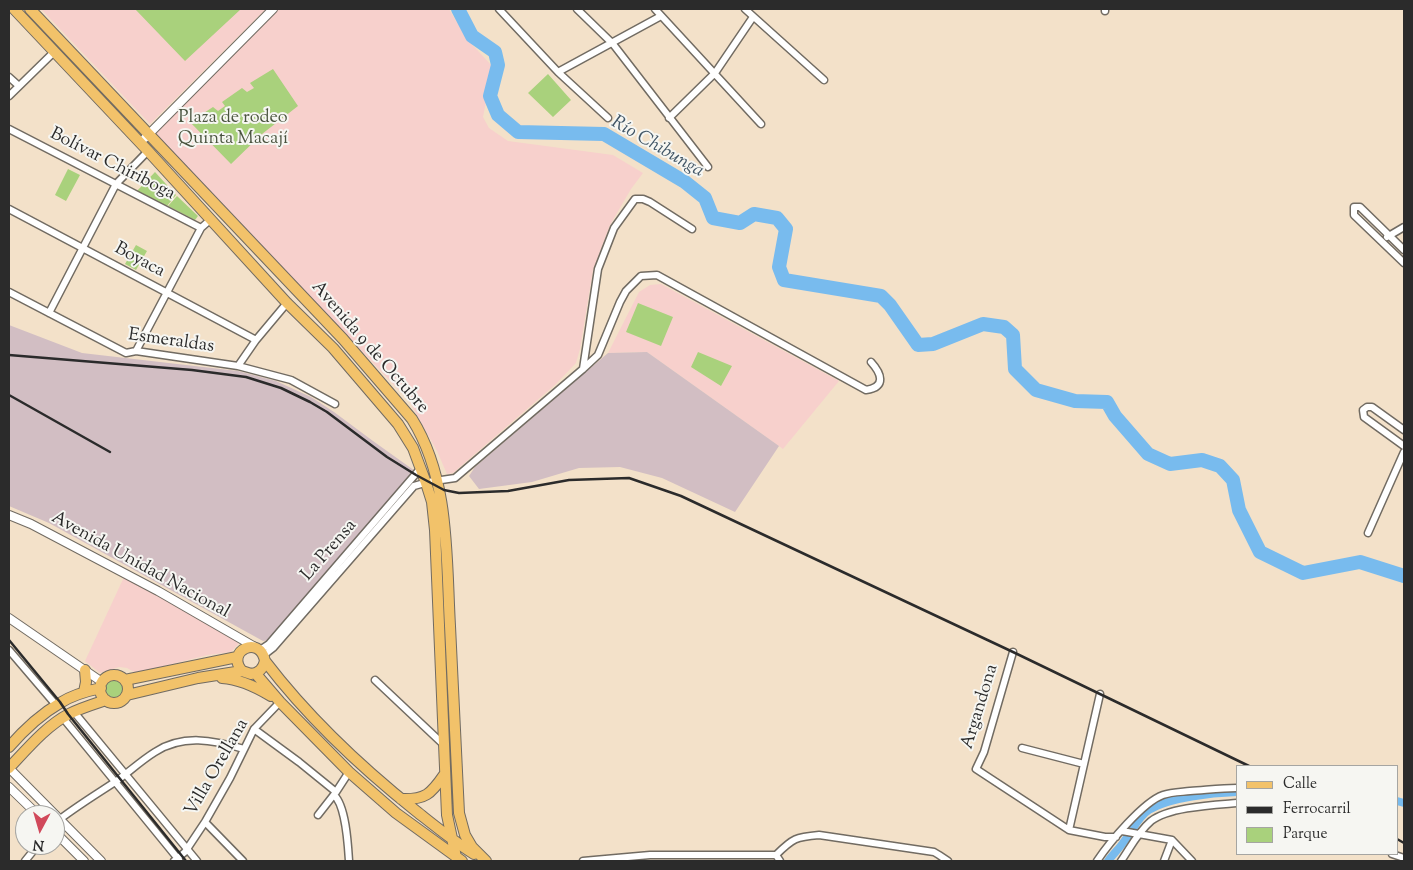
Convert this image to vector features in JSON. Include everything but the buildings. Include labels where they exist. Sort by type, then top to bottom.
[{"type":"main road","name":"Avenida 9 de Octubre","points":[[14,9],[287,303],[333,348],[398,424],[413,448],[432,502],[435,530],[446,815],[459,859]]},
{"type":"main road","name":"Avenida 9 de Octubre","points":[[30,9],[343,339],[412,419],[421,433],[434,465],[438,481],[445,530],[459,813],[465,835],[472,847],[486,861]]},
{"type":"main road","points":[[242,671],[237,662],[240,652],[244,648],[250,647],[261,653],[288,690],[352,756],[401,799],[453,840],[486,861]]},
{"type":"main road","points":[[256,674],[264,666],[261,653]]},
{"type":"main road","points":[[125,680],[238,657]]},
{"type":"main road","points":[[84,692],[86,682],[85,670]]},
{"type":"main road","points":[[127,695],[198,678],[242,671],[256,674],[280,702],[349,772],[396,813],[459,859]]},
{"type":"main road","points":[[116,675],[125,680],[128,690],[123,700],[111,702],[106,700],[101,692],[106,678],[116,675]]},
{"type":"main road","points":[[198,678],[231,679],[245,683],[280,702]]},
{"type":"main road","points":[[9,747],[20,735],[56,705],[102,685]]},
{"type":"main road","points":[[9,768],[38,738],[63,718],[106,700]]},
{"type":"main road","points":[[401,799],[416,800],[433,791],[444,775]]},
{"type":"street","points":[[48,313],[116,184],[144,147],[150,134],[273,9]]},
{"type":"street","points":[[499,9],[558,72],[608,118]]},
{"type":"street","points":[[577,9],[613,44],[708,167]]},
{"type":"street","points":[[654,9],[761,124]]},
{"type":"street","points":[[745,9],[824,80]]},
{"type":"street","points":[[558,72],[662,16]]},
{"type":"street","points":[[669,118],[715,73],[753,17]]},
{"type":"street","points":[[9,96],[54,52]]},
{"type":"street","points":[[9,77],[20,86]]},
{"type":"street","name":"Bolívar Chiriboga","points":[[9,129],[201,228]]},
{"type":"street","points":[[583,369],[598,269],[614,228],[635,199],[643,199],[650,202],[692,229]]},
{"type":"street","points":[[1404,250],[1360,207],[1354,207],[1354,215],[1404,262]]},
{"type":"street","name":"Boyaca","points":[[9,209],[256,340]]},
{"type":"street","points":[[136,351],[201,228],[210,220]]},
{"type":"street","points":[[1382,241],[1404,227]]},
{"type":"street","points":[[426,483],[455,478],[583,369],[598,354],[626,290],[641,276],[657,275],[866,390],[876,387],[880,378],[879,371],[871,362]]},
{"type":"street","name":"Esmeraldas","points":[[9,292],[126,353],[136,351],[238,366],[291,380],[335,404]]},
{"type":"street","points":[[238,366],[256,340],[287,303]]},
{"type":"street","points":[[1404,430],[1372,407],[1367,407],[1363,410],[1364,418],[1404,446]]},
{"type":"street","points":[[1368,533],[1404,452]]},
{"type":"street","name":"La Prensa","points":[[261,653],[420,469]]},
{"type":"street","name":"La Prensa","points":[[261,653],[273,648],[414,486],[426,483]]},
{"type":"street","name":"Avenida Unidad Nacional","points":[[9,515],[31,524],[158,591],[261,653]]},
{"type":"street","points":[[9,618],[85,670],[102,685]]},
{"type":"street","points":[[9,650],[56,705]]},
{"type":"street","name":"Argandona","points":[[1013,652],[984,752],[976,769],[1070,830]]},
{"type":"street","points":[[374,680],[444,746]]},
{"type":"street","points":[[1100,694],[1070,830],[1105,838],[1116,837]]},
{"type":"street","name":"Villa Orellana","points":[[177,860],[205,822],[254,730],[280,702]]},
{"type":"street","points":[[74,712],[197,861]]},
{"type":"street","points":[[63,718],[177,860]]},
{"type":"street","points":[[254,730],[300,762],[335,794],[345,822],[349,861]]},
{"type":"street","points":[[65,815],[156,751],[175,743],[190,740],[220,742],[244,749]]},
{"type":"street","points":[[1022,748],[1084,764]]},
{"type":"street","points":[[9,768],[43,805]]},
{"type":"street","points":[[318,815],[335,794],[349,772]]},
{"type":"street","points":[[9,787],[28,805]]},
{"type":"street","points":[[1097,861],[1116,837],[1148,803],[1173,793],[1236,788]]},
{"type":"street","points":[[1121,861],[1138,833],[1152,821],[1167,813],[1236,803]]},
{"type":"street","points":[[205,822],[243,861]]},
{"type":"street","points":[[65,828],[101,861]]},
{"type":"street","points":[[1123,831],[1172,840],[1192,861]]},
{"type":"street","points":[[583,861],[650,855],[778,858],[790,841],[819,834],[934,852],[940,854],[948,861]]},
{"type":"street","points":[[1164,861],[1172,840]]},
{"type":"street","points":[[65,842],[84,861]]},
{"type":"shaded area","points":[[41,9],[266,9],[150,124]]},
{"type":"shaded area","points":[[279,9],[449,9],[467,39],[493,67],[483,117],[489,128],[508,141],[613,155],[643,173],[631,189],[610,225],[593,270],[576,363],[556,384],[453,473],[447,474],[437,451],[409,401],[155,133]]},
{"type":"shaded area","points":[[661,284],[839,381],[783,449],[647,352],[608,353],[639,292],[650,285]]},
{"type":"shaded area","points":[[9,325],[82,353],[238,371],[276,381],[311,397],[415,471],[271,640],[263,641],[49,523],[9,506]]},
{"type":"shaded area","points":[[647,352],[779,446],[735,512],[662,478],[620,467],[579,468],[532,482],[479,489],[469,476],[475,467],[608,353]]},
{"type":"shaded area","points":[[124,577],[240,642],[231,652],[208,655],[136,673],[127,668],[119,667],[100,673],[85,661]]},
{"type":"green space","points":[[135,9],[241,9],[185,61]]},
{"type":"green space","name":"Plaza de rodeo Quinta Macají","points":[[273,69],[298,106],[262,134],[231,164],[190,122],[213,107],[218,111],[225,106],[222,102],[242,88],[247,92],[254,88],[250,83]]},
{"type":"green space","points":[[548,74],[571,100],[553,117],[528,93]]},
{"type":"green space","points":[[68,169],[80,175],[66,201],[55,195]]},
{"type":"green space","points":[[155,172],[176,195],[167,206],[137,191]]},
{"type":"green space","points":[[177,196],[198,216],[195,220],[168,206]]},
{"type":"green space","points":[[136,245],[147,251],[136,270],[125,264]]},
{"type":"green space","points":[[638,303],[673,317],[661,346],[626,332]]},
{"type":"green space","points":[[698,352],[732,366],[721,386],[691,367]]},
{"type":"green space","points":[[115,677],[123,681],[127,689],[123,697],[115,701],[107,697],[103,689],[107,681]]},
{"type":"waterway","name":"Río Chibunga","points":[[458,9],[472,36],[495,52],[498,65],[490,96],[498,115],[518,132],[604,134],[685,182],[705,198],[713,218],[740,223],[754,214],[777,218],[786,229],[779,267],[784,280],[881,296],[890,305],[918,345],[933,344],[983,324],[1004,327],[1013,335],[1015,369],[1036,390],[1075,401],[1107,402],[1115,416],[1148,454],[1170,464],[1202,460],[1220,466],[1233,480],[1239,510],[1260,552],[1303,573],[1360,562],[1404,576]]},
{"type":"waterway","points":[[1108,861],[1139,820],[1149,810],[1180,799],[1236,792]]},
{"type":"waterway","points":[[1398,801],[1404,803]]},
{"type":"railway","points":[[9,355],[192,370],[246,377],[281,388],[310,402],[327,412],[387,457],[416,475],[444,490],[459,493],[508,491],[569,480],[629,478],[681,496],[1013,652],[1247,765]]},
{"type":"railway","points":[[9,395],[110,452]]},
{"type":"railway","points":[[9,640],[186,861]]},
{"type":"railway","points":[[1398,840],[1404,843]]}]
